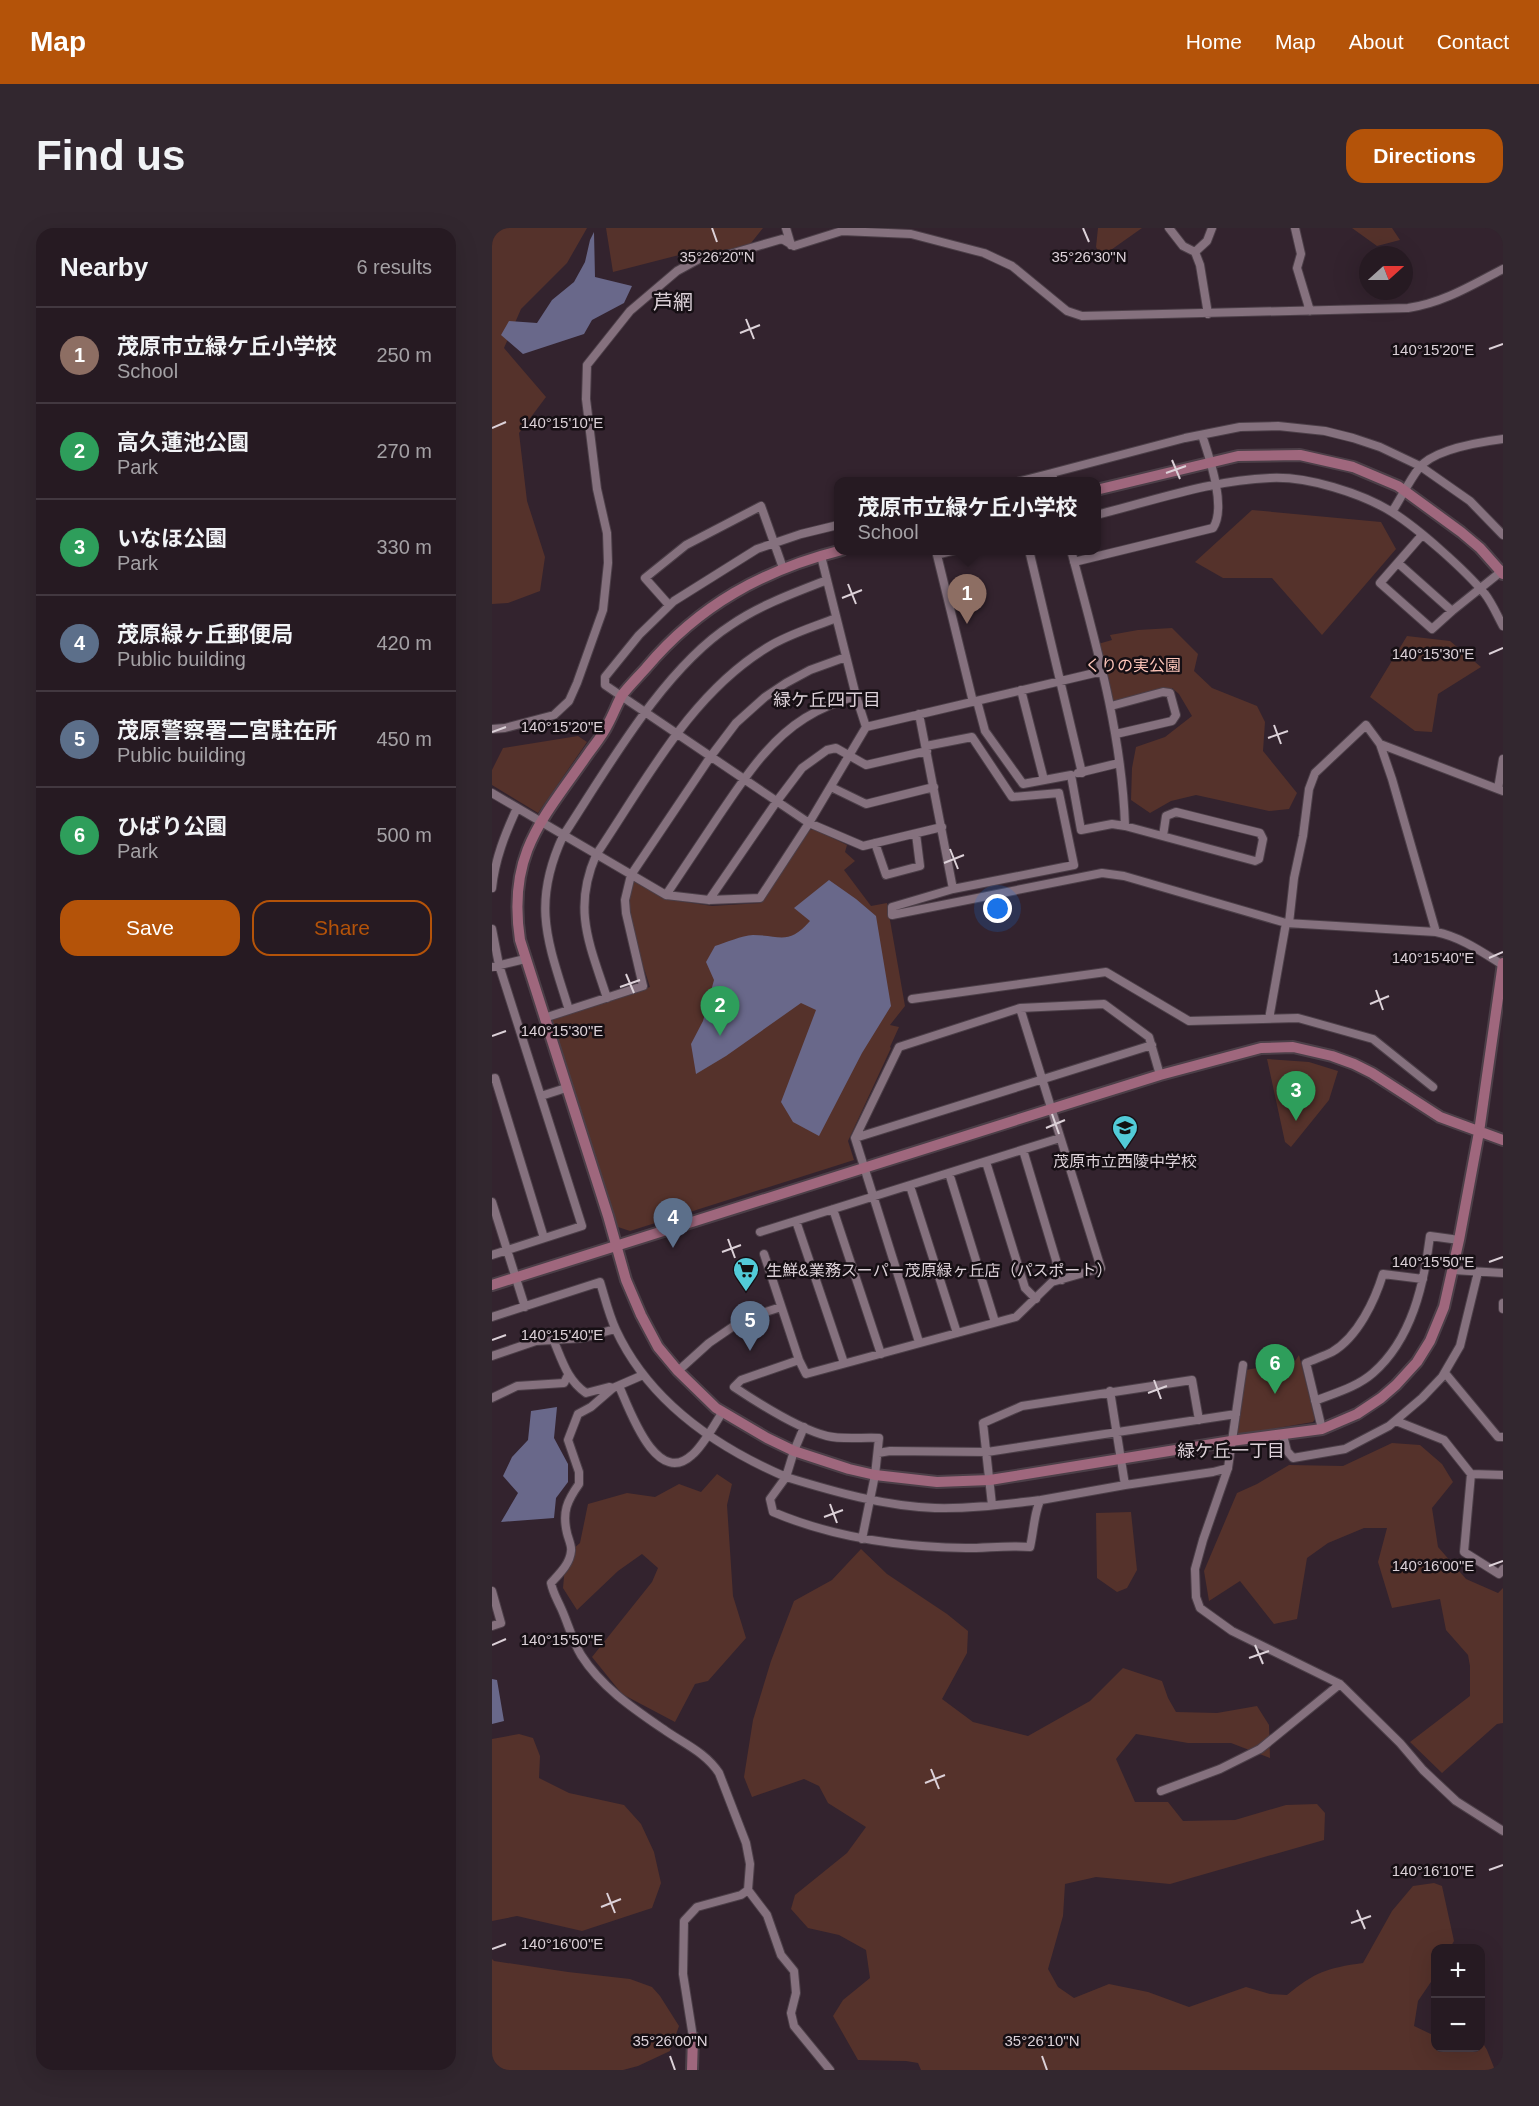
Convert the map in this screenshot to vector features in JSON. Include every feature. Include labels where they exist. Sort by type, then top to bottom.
[{"type":"street","points":[[786,228],[791,245]]},
{"type":"street","points":[[1169,228],[1183,246],[1195,252],[1200,265],[1208,314]]},
{"type":"street","points":[[1195,252],[1207,241],[1212,228]]},
{"type":"street","points":[[1295,228],[1300,254],[1297,268],[1310,310]]},
{"type":"street","points":[[492,729],[505,728],[554,715],[569,701],[603,610],[608,563],[607,533],[597,489],[586,399],[587,365],[630,311],[677,271],[699,259],[730,254],[782,239],[794,246],[842,231],[911,234],[984,253],[1012,266],[1067,311],[1082,316],[1408,308],[1448,298],[1503,269]]},
{"type":"street","points":[[1053,477],[1202,435],[1240,427],[1269,426],[1324,431],[1380,447],[1420,466],[1470,501],[1503,535]]},
{"type":"street","points":[[1074,562],[1213,528],[1217,521],[1217,485],[1202,435]]},
{"type":"street","points":[[1392,512],[1420,466],[1432,457],[1478,442],[1503,438]]},
{"type":"street","points":[[1101,489],[1238,456],[1300,455],[1353,467],[1398,486],[1461,532],[1502,572],[1452,611],[1432,630],[1380,583],[1422,535]]},
{"type":"street","points":[[1101,514],[1230,482],[1272,477],[1307,481],[1352,494],[1392,512],[1422,535],[1486,595],[1503,626]]},
{"type":"street","points":[[669,605],[645,578],[686,545],[761,506],[783,568]]},
{"type":"street","points":[[834,526],[801,534],[758,549],[669,605],[639,634],[605,677],[605,685],[809,822],[863,846],[942,827]]},
{"type":"street","points":[[709,900],[802,768],[827,750],[836,748],[866,765],[972,737],[1012,797],[1059,793],[1074,865],[953,889],[892,907],[892,915],[1102,873],[1124,876],[1287,923],[1436,932],[1448,934],[1472,945],[1502,968],[1479,1132],[1453,1270],[1434,1333],[1417,1362],[1381,1398],[1357,1414],[1322,1429],[1120,1458],[990,1480],[937,1482],[875,1475],[794,1451],[722,1413],[678,1371],[658,1347],[626,1280],[525,959],[520,940],[516,899],[522,865],[528,846],[540,822],[607,726],[622,696],[674,637],[699,615],[753,582],[783,568],[834,552]]},
{"type":"street","points":[[937,555],[984,731],[1023,784],[1082,773],[1119,763]]},
{"type":"street","points":[[1030,555],[1082,773]]},
{"type":"street","points":[[1072,555],[1111,706],[1125,826]]},
{"type":"street","points":[[820,556],[866,727]]},
{"type":"street","points":[[1398,563],[1452,611]]},
{"type":"street","points":[[569,1010],[547,936],[544,915],[547,878],[552,858],[563,836],[645,711],[693,655],[730,625],[780,599],[827,580]]},
{"type":"street","points":[[607,998],[586,933],[584,918],[586,881],[596,855],[677,733],[707,696],[769,646],[836,618]]},
{"type":"street","points":[[544,1018],[644,986],[626,913],[625,900],[631,875],[711,756],[736,723],[765,696],[810,670],[846,657]]},
{"type":"street","points":[[492,793],[666,895],[709,900],[760,898],[831,787],[866,727],[1103,671]]},
{"type":"street","points":[[1021,690],[1044,780]]},
{"type":"street","points":[[1111,706],[1163,692],[1170,693],[1176,715],[1172,721],[1116,734]]},
{"type":"street","points":[[666,895],[764,753],[805,718],[837,702],[856,696]]},
{"type":"street","points":[[920,714],[953,889]]},
{"type":"street","points":[[1269,1019],[1309,789],[1315,773],[1366,725],[1380,744],[1436,932]]},
{"type":"street","points":[[1380,744],[1501,790],[1503,759]]},
{"type":"street","points":[[1071,775],[1081,830],[1112,824],[1125,826],[1255,861],[1260,859],[1263,839],[1260,833],[1176,812],[1166,816],[1163,836]]},
{"type":"street","points":[[831,787],[866,804],[934,787]]},
{"type":"street","points":[[492,888],[504,835],[518,808]]},
{"type":"street","points":[[875,843],[886,874],[912,869],[920,866],[916,834]]},
{"type":"street","points":[[492,930],[495,966],[541,1096],[582,1226],[492,1255]]},
{"type":"street","points":[[495,966],[525,959]]},
{"type":"street","points":[[912,999],[1106,972],[1189,1021],[1298,1018],[1373,1039],[1433,1087]]},
{"type":"street","points":[[919,1342],[855,1138],[899,1047],[1020,1008],[1104,1004],[1149,1037],[1160,1075]]},
{"type":"street","points":[[764,1254],[799,1360],[806,1374],[1016,1317],[1052,1282],[1101,1268],[1020,1008]]},
{"type":"street","points":[[855,1138],[1152,1045]]},
{"type":"street","points":[[492,1286],[1051,1108],[1249,1049],[1276,1046],[1302,1048],[1332,1056],[1372,1073],[1440,1117],[1503,1140]]},
{"type":"street","points":[[492,1079],[495,1078],[544,1238]]},
{"type":"street","points":[[541,1096],[566,1088]]},
{"type":"street","points":[[760,1232],[1060,1138]]},
{"type":"street","points":[[1023,1150],[1062,1280]]},
{"type":"street","points":[[986,1162],[1025,1288],[1036,1299]]},
{"type":"street","points":[[949,1173],[995,1322]]},
{"type":"street","points":[[910,1186],[957,1333]]},
{"type":"street","points":[[492,1202],[525,1307]]},
{"type":"street","points":[[833,1209],[881,1354]]},
{"type":"street","points":[[796,1221],[844,1363]]},
{"type":"street","points":[[1315,1401],[1349,1389],[1373,1373],[1403,1334],[1420,1293],[1430,1236],[1459,1240]]},
{"type":"street","points":[[1453,1270],[1503,1273]]},
{"type":"street","points":[[1283,1435],[1287,1451],[1293,1458],[1345,1449],[1389,1426],[1422,1398],[1445,1373],[1460,1346],[1478,1272]]},
{"type":"street","points":[[1322,1429],[1306,1363],[1335,1351],[1353,1333],[1376,1297],[1383,1274],[1423,1279]]},
{"type":"street","points":[[492,1317],[600,1282],[615,1329],[643,1375],[674,1409],[707,1434],[747,1459],[786,1477],[869,1500],[934,1508],[992,1505],[1041,1500],[1228,1468]]},
{"type":"street","points":[[1503,1304],[1503,1309]]},
{"type":"street","points":[[678,1371],[708,1343],[744,1319],[781,1307]]},
{"type":"street","points":[[492,1356],[516,1346],[553,1339],[583,1338],[615,1329]]},
{"type":"street","points":[[553,1339],[568,1375],[575,1385],[586,1393],[616,1387]]},
{"type":"street","points":[[799,1360],[741,1380],[734,1387],[804,1427],[827,1436],[879,1438],[875,1475],[862,1539]]},
{"type":"street","points":[[1243,1365],[1228,1468],[1195,1569],[1200,1608],[1232,1631],[1340,1684],[1456,1801],[1503,1831]]},
{"type":"street","points":[[1445,1373],[1498,1437],[1503,1437]]},
{"type":"street","points":[[492,1398],[517,1386],[564,1383],[568,1375]]},
{"type":"street","points":[[643,1375],[616,1387],[591,1407],[578,1414],[568,1440],[579,1472],[579,1484],[568,1499],[565,1514],[566,1529],[572,1551],[566,1565],[551,1583],[553,1594],[562,1609],[580,1654],[609,1689],[617,1697],[696,1749],[713,1764],[746,1843],[750,1864],[748,1890],[767,1915],[781,1955],[794,1971],[796,1994],[791,2013],[794,2026],[830,2070]]},
{"type":"street","points":[[992,1505],[983,1423],[1022,1406],[1192,1380],[1199,1420]]},
{"type":"street","points":[[616,1387],[644,1440],[663,1460],[672,1462],[687,1459],[693,1455],[722,1413]]},
{"type":"street","points":[[1110,1392],[1125,1485]]},
{"type":"street","points":[[878,1453],[890,1451],[987,1452],[1236,1414]]},
{"type":"street","points":[[1396,1420],[1444,1440],[1471,1474],[1464,1552],[1499,1574],[1503,1569]]},
{"type":"street","points":[[804,1427],[786,1477],[770,1499],[773,1512],[838,1534],[886,1543],[967,1548],[1030,1546],[1035,1525],[1036,1506],[1041,1500]]},
{"type":"street","points":[[1471,1474],[1503,1475]]},
{"type":"street","points":[[492,1591],[501,1623],[492,1626]]},
{"type":"street","points":[[1161,1791],[1220,1769],[1260,1749],[1340,1684]]},
{"type":"street","points":[[692,2070],[693,2037],[683,1974],[684,1921],[697,1907],[741,1895],[748,1890]]},
{"type":"green space","points":[[492,228],[587,228],[567,263],[521,309],[504,348],[546,397],[519,433],[527,501],[545,557],[540,591],[508,603],[492,604]]},
{"type":"green space","points":[[606,228],[763,228],[747,248],[683,254],[613,272]]},
{"type":"green space","points":[[1098,228],[1142,228],[1101,257],[1096,247]]},
{"type":"green space","points":[[1352,228],[1392,228],[1400,240],[1377,246]]},
{"type":"green space","points":[[1252,510],[1381,522],[1396,549],[1322,635],[1272,578],[1223,578],[1195,562]]},
{"type":"green space","name":"くりの実公園","points":[[1172,628],[1198,654],[1194,671],[1212,688],[1257,706],[1265,722],[1263,751],[1297,793],[1289,809],[1269,811],[1196,795],[1171,801],[1150,813],[1131,800],[1132,768],[1136,747],[1165,737],[1192,716],[1179,694],[1172,688],[1172,691],[1112,701],[1098,644],[1112,640],[1110,635],[1138,630]]},
{"type":"green space","points":[[1407,636],[1450,641],[1481,667],[1438,694],[1432,732],[1415,731],[1370,697]]},
{"type":"green space","points":[[578,736],[587,742],[538,813],[492,785],[492,770],[503,748]]},
{"type":"green space","points":[[814,829],[847,845],[845,852],[855,861],[844,870],[871,906],[887,903],[905,1006],[890,1025],[899,1027],[848,1141],[854,1160],[630,1231],[618,1227],[552,1022],[553,1018],[650,987],[630,919],[629,892],[633,881],[665,899],[712,906],[761,903],[810,830]]},
{"type":"green space","points":[[1267,1059],[1309,1062],[1338,1071],[1329,1100],[1291,1147],[1285,1142]]},
{"type":"green space","points":[[1299,1355],[1315,1419],[1313,1422],[1237,1435],[1235,1432],[1246,1370],[1295,1361]]},
{"type":"green space","points":[[1392,1443],[1420,1445],[1442,1464],[1453,1482],[1432,1508],[1438,1547],[1466,1579],[1498,1593],[1503,1588],[1503,1723],[1497,1724],[1442,1773],[1410,1742],[1470,1696],[1468,1655],[1446,1630],[1440,1599],[1392,1608],[1378,1562],[1387,1528],[1364,1528],[1328,1543],[1307,1558],[1297,1619],[1274,1624],[1240,1581],[1209,1601],[1204,1571],[1237,1493],[1289,1465],[1343,1466]]},
{"type":"green space","points":[[717,1474],[732,1484],[727,1505],[733,1596],[746,1638],[708,1681],[695,1684],[675,1722],[622,1694],[592,1657],[652,1582],[658,1568],[642,1554],[618,1571],[577,1610],[563,1588],[566,1555],[580,1543],[588,1504],[627,1493],[655,1497],[679,1484],[701,1492]]},
{"type":"green space","points":[[1131,1512],[1137,1570],[1127,1588],[1117,1592],[1097,1578],[1096,1513]]},
{"type":"green space","points":[[861,1549],[887,1574],[947,1614],[968,1631],[967,1653],[942,1699],[973,1722],[1028,1736],[1090,1701],[1123,1668],[1162,1681],[1176,1712],[1217,1713],[1257,1706],[1269,1725],[1270,1758],[1231,1743],[1188,1743],[1136,1734],[1116,1759],[1135,1802],[1168,1802],[1183,1821],[1235,1820],[1286,1805],[1317,1804],[1325,1813],[1324,1840],[1170,1884],[1096,1877],[1065,1884],[1063,1916],[1048,1969],[1058,1987],[1074,1998],[1109,1984],[1148,1992],[1189,2007],[1246,1987],[1270,1994],[1287,1995],[1322,1972],[1363,1963],[1392,1911],[1413,1886],[1434,1883],[1442,1886],[1454,1941],[1452,1944],[1431,1944],[1431,1982],[1418,2001],[1414,2026],[1431,2034],[1431,2052],[1485,2052],[1485,2047],[1495,2070],[921,2070],[918,2063],[906,2061],[858,2060],[833,2016],[843,2000],[870,1978],[866,1950],[839,1935],[808,1928],[791,1909],[795,1895],[847,1853],[866,1827],[828,1803],[819,1786],[804,1779],[752,1797],[744,1777],[753,1720],[771,1661],[794,1601],[832,1580]]},
{"type":"green space","points":[[519,1734],[533,1738],[540,1756],[539,1778],[569,1793],[624,1805],[641,1824],[654,1852],[661,1883],[652,1908],[582,1931],[517,1916],[492,1921],[492,1739]]},
{"type":"green space","points":[[492,1959],[568,1972],[630,1979],[652,1987],[679,2026],[670,2051],[638,2066],[623,2070],[492,2070]]},
{"type":"water","points":[[594,232],[595,277],[632,286],[624,303],[592,320],[584,334],[523,354],[501,335],[509,321],[537,323],[552,300],[574,282],[585,262]]},
{"type":"water","points":[[829,880],[876,916],[891,1006],[862,1053],[819,1136],[793,1122],[781,1102],[816,1010],[801,1003],[726,1056],[696,1074],[691,1044],[703,1021],[714,980],[706,962],[715,946],[753,935],[783,937],[796,934],[810,921],[794,908]]},
{"type":"water","points":[[557,1407],[554,1438],[568,1464],[568,1482],[556,1498],[554,1518],[501,1522],[518,1493],[503,1476],[512,1457],[528,1440],[531,1411]]},
{"type":"water","points":[[492,1679],[497,1680],[504,1721],[492,1724]]},
{"type":"place","name":"茂原市立緑ケ丘小学校","points":[[967,624]]},
{"type":"place","name":"高久蓮池公園","points":[[720,1036]]},
{"type":"place","name":"いなほ公園","points":[[1296,1121]]},
{"type":"place","name":"茂原市立西陵中学校","points":[[1125,1151]]},
{"type":"place","name":"茂原緑ヶ丘郵便局","points":[[673,1248]]},
{"type":"place","name":"生鮮&業務スーパー茂原緑ヶ丘店（パスポート）","points":[[746,1293]]},
{"type":"place","name":"茂原警察署二宮駐在所","points":[[750,1351]]},
{"type":"place","name":"ひばり公園","points":[[1275,1394]]},
{"type":"district","name":"芦網","points":[[673,302]]},
{"type":"district","name":"緑ケ丘四丁目","points":[[827,700]]},
{"type":"district","name":"緑ケ丘一丁目","points":[[1231,1451]]}]
